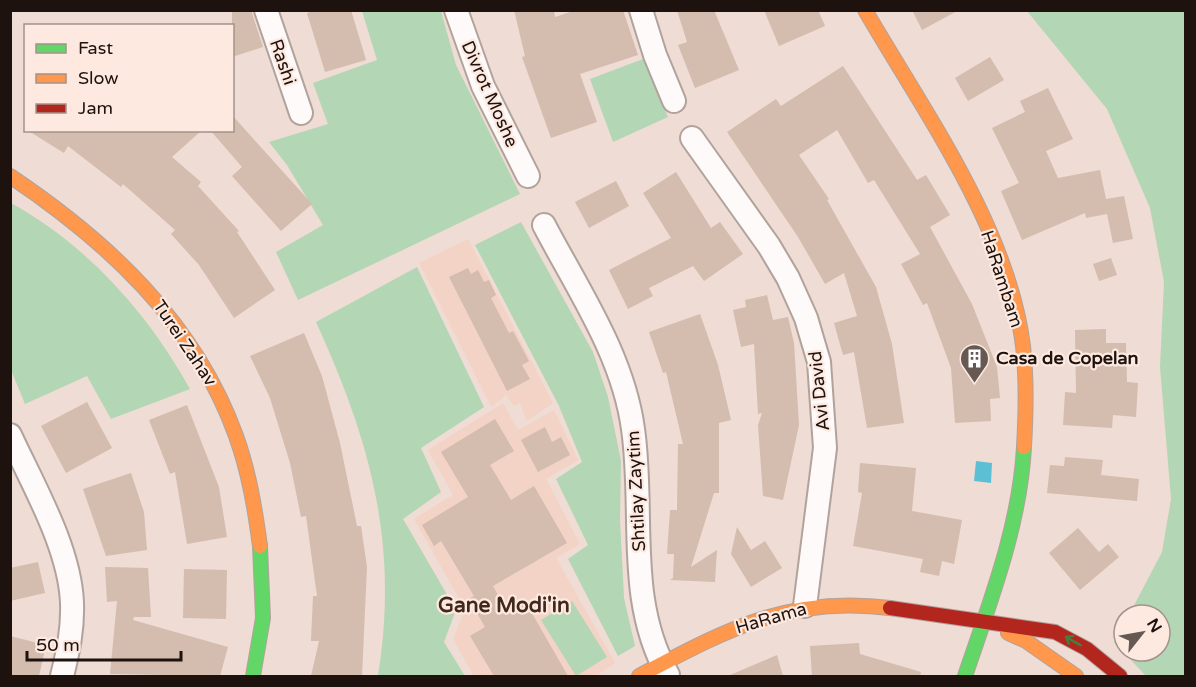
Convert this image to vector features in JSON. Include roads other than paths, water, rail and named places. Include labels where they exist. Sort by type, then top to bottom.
[{"type":"street","name":"Rashi","points":[[266,10],[301,112]]},
{"type":"street","name":"Divrot Moshe","points":[[456,10],[483,86],[528,176]]},
{"type":"street","points":[[641,10],[674,102]]},
{"type":"street","name":"HaRambam","points":[[865,10],[989,234],[1009,288],[1022,341],[1028,400],[1025,456],[1017,510],[984,623],[965,676]]},
{"type":"street","name":"Avi David","points":[[692,138],[769,246],[788,278],[806,318],[819,362],[825,448],[805,606]]},
{"type":"street","name":"Turei Zahav","points":[[10,176],[78,223],[116,256],[150,292],[205,366],[224,403],[237,434],[252,488],[259,532],[263,579],[262,627],[253,676]]},
{"type":"street","name":"Shtilay Zaytim","points":[[544,225],[606,341],[626,395],[633,427],[637,466],[642,604],[647,628],[665,671]]},
{"type":"street","points":[[10,435],[53,530],[66,569],[72,613],[70,643],[62,676]]},
{"type":"street","name":"HaRama","points":[[639,676],[665,671],[723,632],[805,606],[875,607],[984,623]]},
{"type":"street","points":[[984,623],[1026,641],[1076,676]]},
{"type":"street","points":[[984,623],[1036,628],[1063,636],[1093,654],[1120,676]]},
{"type":"water","points":[[976,461],[992,463],[991,483],[974,481]]},
{"type":"place","name":"Casa de Copelan","points":[[975,384]]},
{"type":"district","name":"Gane Modi'in","points":[[504,605]]}]
